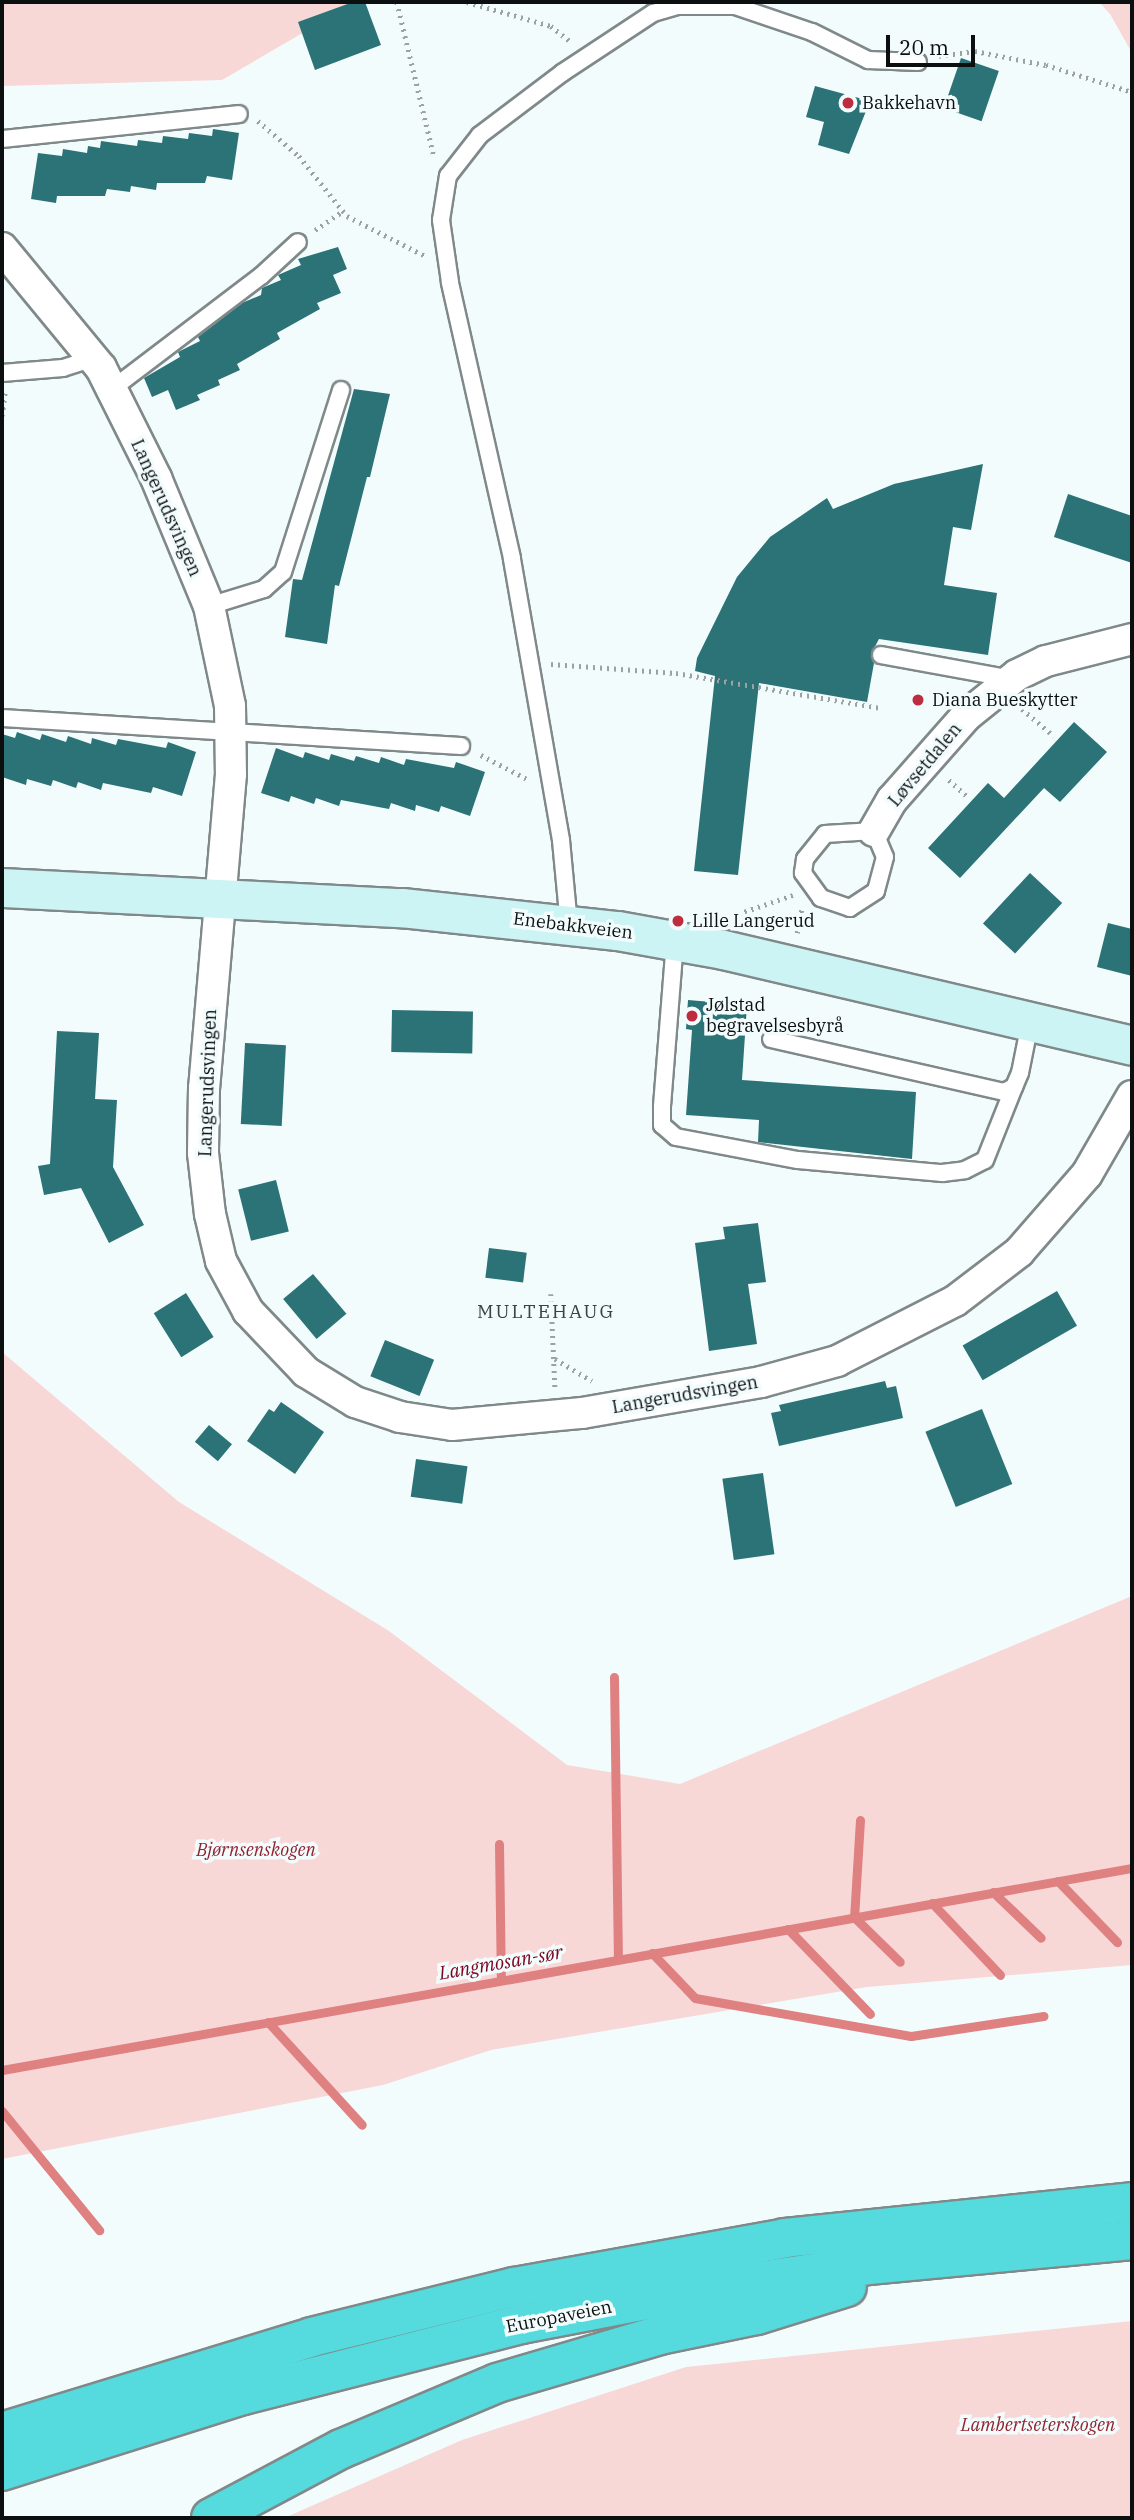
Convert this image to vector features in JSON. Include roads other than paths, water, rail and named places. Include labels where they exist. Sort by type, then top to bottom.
[{"type":"highway","points":[[2,2432],[149,2385],[418,2309],[607,2269],[785,2238],[1132,2202]]},
{"type":"highway","name":"Europaveien","points":[[2,2471],[243,2395],[521,2324],[704,2289],[963,2254],[1132,2240]]},
{"type":"highway","points":[[211,2518],[351,2444],[497,2383],[660,2334],[757,2315],[963,2254]]},
{"type":"highway","points":[[2,2404],[149,2385]]},
{"type":"main road","name":"Enebakkveien","points":[[2,888],[402,908],[569,925],[675,941],[1132,1046]]},
{"type":"street","name":"Langerudsvingen","points":[[2,248],[94,358],[112,389],[156,478],[209,606],[230,706],[231,736],[218,897],[203,1153],[209,1214],[221,1261],[248,1311],[306,1372],[355,1402],[452,1425],[556,1416],[761,1381],[837,1361],[877,1344],[955,1301],[1019,1252],[1087,1174],[1132,1097]]},
{"type":"street","name":"Løvsetdalen","points":[[874,831],[892,800],[957,726],[1012,679],[1046,661],[1132,639]]},
{"type":"lane","points":[[569,925],[550,780],[512,558],[448,266],[443,198],[448,176],[480,135],[588,56],[653,13],[706,3],[771,16],[868,60],[918,62]]},
{"type":"lane","points":[[2,139],[239,114]]},
{"type":"lane","points":[[112,389],[261,276],[298,242]]},
{"type":"lane","points":[[2,373],[63,368],[94,358]]},
{"type":"lane","points":[[209,606],[264,589],[283,572],[341,390]]},
{"type":"lane","points":[[881,655],[1012,679]]},
{"type":"lane","points":[[2,718],[231,736],[461,746]]},
{"type":"lane","points":[[874,831],[885,857],[876,891],[850,908],[837,907],[811,888],[803,873],[805,859],[825,834],[874,831]]},
{"type":"lane","points":[[675,941],[662,1125],[676,1137],[797,1160],[942,1173],[965,1170],[985,1160],[1014,1087],[1030,1023]]},
{"type":"lane","points":[[771,1039],[1004,1092],[1014,1087]]},
{"type":"waterway","points":[[614,1677],[618,1959]]},
{"type":"waterway","points":[[860,1820],[854,1917],[900,1962]]},
{"type":"waterway","points":[[499,1844],[501,1980]]},
{"type":"waterway","name":"Langmosan-sør","points":[[2,2070],[1132,1868]]},
{"type":"waterway","points":[[1058,1881],[1117,1942]]},
{"type":"waterway","points":[[993,1892],[1041,1938]]},
{"type":"waterway","points":[[932,1903],[1000,1975]]},
{"type":"waterway","points":[[788,1929],[870,2014]]},
{"type":"waterway","points":[[652,1953],[695,1998],[911,2036],[1043,2016]]},
{"type":"waterway","points":[[268,2022],[362,2125]]},
{"type":"waterway","points":[[2,2111],[99,2230]]},
{"type":"place","name":"Bakkehavn","points":[[848,103]]},
{"type":"place","name":"Diana Bueskytter","points":[[918,700]]},
{"type":"place","name":"Lille Langerud","points":[[678,921]]},
{"type":"place","name":"Jølstad begravelsesbyrå","points":[[692,1016]]},
{"type":"district","name":"MULTEHAUG","points":[[546,1312]]},
{"type":"park label","name":"Bjørnsenskogen","points":[[256,1850]]},
{"type":"park label","name":"Lambertseterskogen","points":[[1038,2425]]}]
